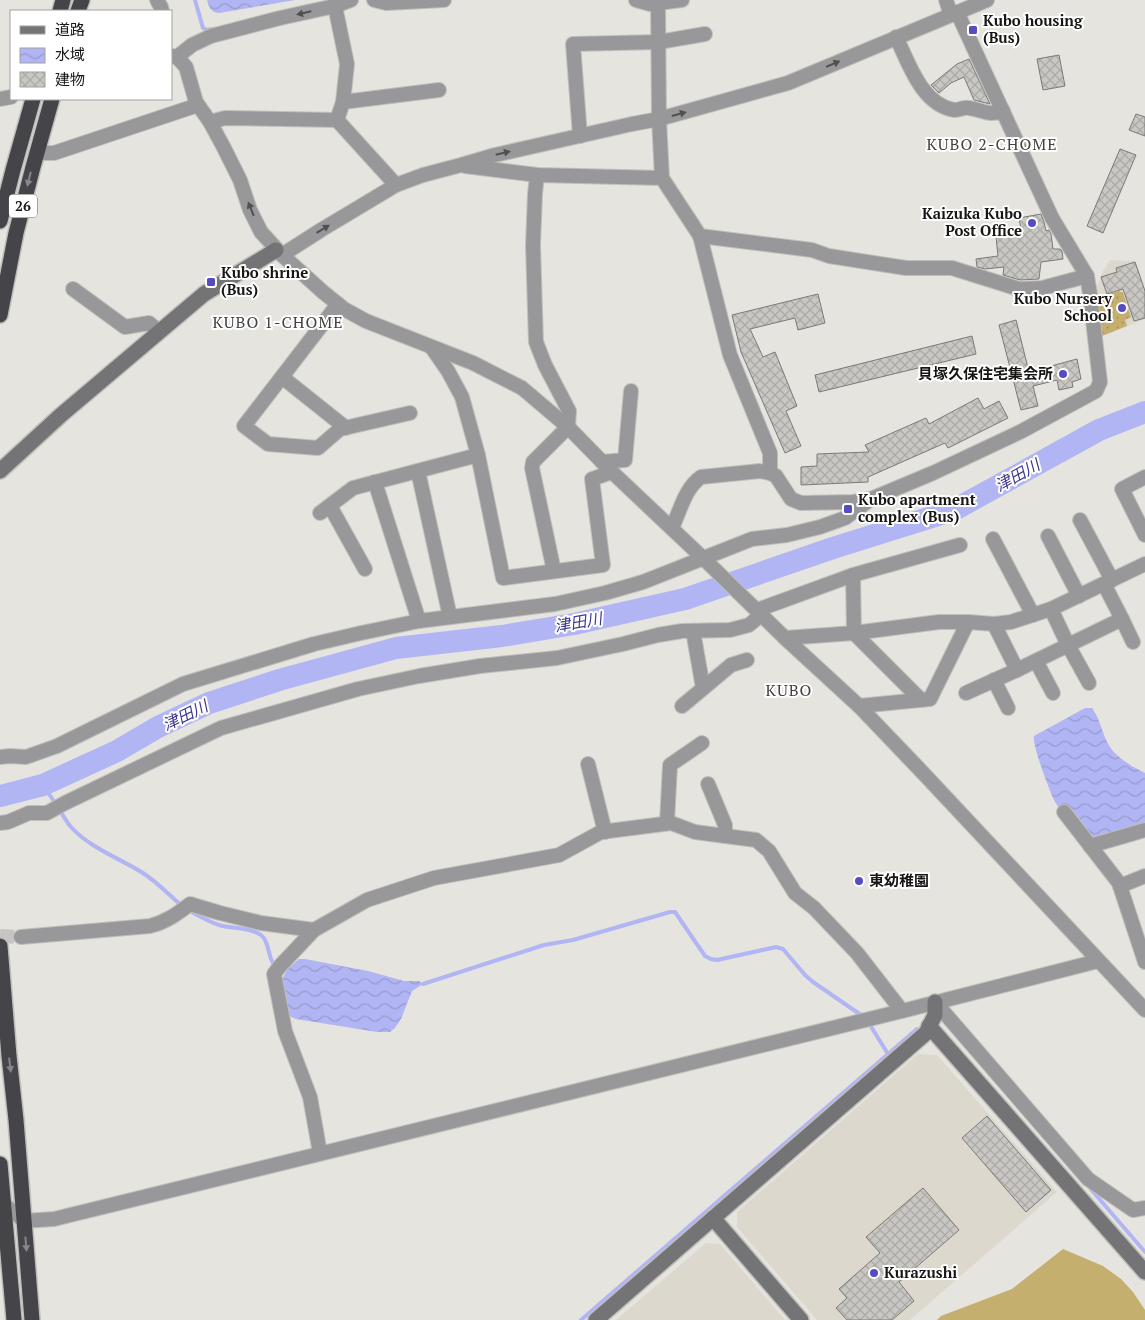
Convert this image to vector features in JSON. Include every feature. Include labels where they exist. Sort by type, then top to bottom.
[{"type":"highway","name":"26","points":[[0,222],[33,100]]},
{"type":"highway","name":"26","points":[[0,315],[16,233],[36,152],[52,100]]},
{"type":"highway","points":[[0,946],[32,1320]]},
{"type":"highway","points":[[0,1164],[14,1320]]},
{"type":"street","points":[[352,0],[335,6],[211,36],[192,45],[174,57],[186,67],[196,102],[223,146],[240,180],[250,210],[262,232],[279,252],[322,292],[338,304],[366,321],[472,363],[522,388],[568,427],[785,638],[859,706],[1145,1010]]},
{"type":"street","points":[[374,0],[386,3],[444,0]]},
{"type":"street","points":[[636,0],[653,3],[682,0]]},
{"type":"street","points":[[0,757],[26,757],[57,746],[183,684],[314,644],[419,621],[555,604],[605,593],[643,582],[752,539],[788,535],[828,524],[844,518],[871,499],[942,469],[1020,432],[1096,391],[1100,382],[1087,276],[1052,218],[1003,111],[946,0]]},
{"type":"street","points":[[0,471],[61,415],[204,294],[320,230],[396,185],[423,175],[495,155],[659,119],[788,83],[987,0]]},
{"type":"street","points":[[653,3],[659,42],[659,119],[662,178],[700,236],[730,355],[770,453],[770,473]]},
{"type":"street","points":[[335,6],[348,64],[343,102],[337,120]]},
{"type":"street","points":[[580,136],[573,44],[659,42],[706,34]]},
{"type":"street","points":[[896,38],[917,79],[928,95],[934,100],[955,110],[968,108],[995,114],[1003,111]]},
{"type":"street","points":[[343,102],[439,90]]},
{"type":"street","points":[[36,152],[54,153],[198,105]]},
{"type":"street","points":[[210,122],[225,118],[337,120],[396,185]]},
{"type":"street","points":[[461,166],[537,175],[662,178]]},
{"type":"street","points":[[537,175],[533,245],[536,342],[545,365],[569,411],[568,427],[533,462],[532,468],[554,572]]},
{"type":"street","points":[[700,236],[812,250],[829,256],[906,268],[952,268],[1019,289],[1042,288],[1087,276]]},
{"type":"street","points":[[73,289],[125,327],[149,323],[159,332]]},
{"type":"street","points":[[338,304],[244,426],[268,444],[318,448],[340,429],[410,413]]},
{"type":"street","points":[[432,348],[448,371],[462,397],[478,455],[503,578],[603,565],[592,479],[607,467],[625,460],[631,391]]},
{"type":"street","points":[[282,377],[346,428]]},
{"type":"street","points":[[365,569],[325,510],[353,488],[478,455]]},
{"type":"street","points":[[418,471],[450,617]]},
{"type":"street","points":[[672,528],[693,482],[701,477],[760,471],[770,473],[776,476],[791,499],[801,504],[853,502],[871,499]]},
{"type":"street","points":[[1145,477],[1122,489],[1145,535]]},
{"type":"street","points":[[375,482],[419,621]]},
{"type":"street","points":[[1080,520],[1133,642]]},
{"type":"street","points":[[1048,536],[1079,596]]},
{"type":"street","points":[[993,539],[1033,615]]},
{"type":"street","points":[[0,823],[8,822],[29,813],[47,813],[221,728],[281,710],[358,689],[419,676],[480,666],[557,658],[658,635],[693,631],[730,630],[749,625],[760,612],[853,575],[960,545]]},
{"type":"street","points":[[785,638],[854,634],[939,622],[994,624],[1011,622],[1051,609],[1145,564]]},
{"type":"street","points":[[853,575],[854,634],[921,700]]},
{"type":"street","points":[[1051,609],[1089,683]]},
{"type":"street","points":[[966,693],[1122,619]]},
{"type":"street","points":[[859,706],[930,699],[968,622]]},
{"type":"street","points":[[994,624],[1017,670]]},
{"type":"street","points":[[693,631],[703,688]]},
{"type":"street","points":[[682,706],[731,665],[747,660]]},
{"type":"street","points":[[1036,661],[1053,694]]},
{"type":"street","points":[[994,680],[1008,708]]},
{"type":"street","points":[[668,823],[670,765],[702,743]]},
{"type":"street","points":[[588,764],[605,832]]},
{"type":"street","points":[[708,784],[725,825],[725,836]]},
{"type":"street","points":[[1064,812],[1120,886],[1145,962]]},
{"type":"street","points":[[320,1153],[310,1098],[285,1031],[277,970],[314,930],[367,900],[434,878],[559,855],[601,832],[671,823],[695,832],[756,840],[770,851],[795,893],[814,908],[857,953],[902,1011]]},
{"type":"street","points":[[1090,846],[1145,830]]},
{"type":"street","points":[[1120,886],[1145,876]]},
{"type":"street","points":[[21,937],[150,926],[162,923],[190,904],[220,914],[262,923],[314,930]]},
{"type":"street","points":[[2,1203],[24,1221],[54,1219],[902,1011],[1098,961]]},
{"type":"street","points":[[596,1320],[926,1033],[935,1015],[935,1002]]},
{"type":"street","points":[[935,1002],[1088,1179],[1133,1210],[1145,1208]]},
{"type":"street","points":[[929,1026],[1145,1272]]},
{"type":"street","points":[[713,1218],[801,1320]]},
{"type":"shaded area","name":"Kubo Nursery School","points":[[1110,260],[1136,262],[1145,290],[1145,319],[1102,336],[1097,287],[1103,271]]},
{"type":"shaded area","points":[[1119,291],[1123,293],[1131,317],[1125,320],[1127,326],[1102,336],[1097,298]]},
{"type":"shaded area","points":[[918,1054],[937,1055],[1057,1192],[910,1320],[817,1320],[737,1227],[737,1212]]},
{"type":"shaded area","points":[[706,1243],[720,1244],[785,1320],[616,1320]]},
{"type":"shaded area","points":[[1063,1249],[1103,1266],[1121,1279],[1133,1292],[1145,1310],[1145,1320],[937,1320],[941,1316],[1012,1289]]},
{"type":"water","points":[[207,0],[295,0],[219,13],[211,9]]},
{"type":"water","points":[[1085,708],[1092,708],[1113,751],[1126,762],[1145,773],[1145,823],[1094,838],[1090,838],[1055,802],[1042,769],[1034,741],[1034,736]]},
{"type":"water","points":[[299,959],[368,971],[404,981],[419,981],[423,984],[412,991],[401,1019],[390,1032],[377,1032],[296,1019],[287,1012],[281,982],[287,969]]},
{"type":"building","points":[[1059,55],[1065,86],[1043,90],[1037,59]]},
{"type":"building","points":[[969,59],[990,104],[974,100],[964,77],[951,83],[939,93],[931,85],[957,64]]},
{"type":"building","points":[[1136,114],[1145,117],[1145,136],[1129,130]]},
{"type":"building","points":[[1120,149],[1136,155],[1103,233],[1087,226]]},
{"type":"building","points":[[1041,214],[1046,231],[1049,230],[1051,234],[1053,249],[1060,249],[1062,251],[1063,259],[1041,262],[1039,279],[1020,280],[1003,275],[1004,267],[985,269],[977,267],[976,259],[998,256],[996,237],[1022,234],[1019,218]]},
{"type":"building","points":[[1135,262],[1145,291],[1145,318],[1134,321],[1123,289],[1107,294],[1101,277],[1117,272],[1116,268]]},
{"type":"building","points":[[818,294],[825,323],[798,330],[795,318],[750,329],[763,357],[775,352],[797,406],[786,411],[801,446],[785,453],[741,352],[732,315]]},
{"type":"building","points":[[1016,320],[1029,372],[1077,359],[1081,379],[1072,382],[1073,387],[1059,390],[1057,380],[1033,386],[1038,406],[1021,410],[999,325]]},
{"type":"building","points":[[972,336],[976,354],[819,392],[815,375]]},
{"type":"building","points":[[978,398],[984,409],[999,401],[1008,418],[948,448],[945,443],[868,477],[868,482],[801,485],[801,467],[817,466],[817,454],[869,452],[865,445],[926,418],[929,424]]},
{"type":"building","points":[[987,1116],[1051,1190],[1026,1212],[962,1138]]},
{"type":"building","points":[[923,1188],[959,1230],[899,1282],[914,1301],[892,1320],[847,1320],[836,1308],[847,1298],[839,1289],[880,1253],[866,1237]]},
{"type":"waterway","points":[[195,0],[203,28],[207,30],[212,29]]},
{"type":"waterway","name":"津田川","points":[[0,796],[43,785],[117,751],[158,727],[209,703],[279,680],[396,648],[502,636],[574,624],[685,599],[833,548],[954,510],[1099,430],[1145,412]]},
{"type":"waterway","points":[[43,785],[53,800]]},
{"type":"waterway","points":[[62,814],[68,824],[87,841],[143,873],[182,906]]},
{"type":"waterway","points":[[188,910],[215,924],[257,932],[264,938],[275,966]]},
{"type":"waterway","points":[[423,984],[544,945],[573,940],[675,912],[705,956],[717,960],[776,947],[783,949],[813,982],[861,1015]]},
{"type":"waterway","points":[[870,1025],[888,1054]]},
{"type":"waterway","points":[[581,1320],[917,1029]]},
{"type":"waterway","points":[[1089,1187],[1145,1252]]},
{"type":"tunnel","points":[[0,936],[21,937]]},
{"type":"place","name":"Kubo housing (Bus)","points":[[973,30]]},
{"type":"place","name":"Kaizuka Kubo Post Office","points":[[1032,223]]},
{"type":"place","name":"Kubo shrine (Bus)","points":[[211,282]]},
{"type":"place","name":"Kubo Nursery School","points":[[1122,308]]},
{"type":"place","name":"貝塚久保住宅集会所","points":[[1063,374]]},
{"type":"place","name":"Kubo apartment complex (Bus)","points":[[848,509]]},
{"type":"place","name":"東幼稚園","points":[[859,881]]},
{"type":"place","name":"Kurazushi","points":[[874,1273]]},
{"type":"district","name":"KUBO 2-CHOME","points":[[992,144]]},
{"type":"district","name":"KUBO 1-CHOME","points":[[278,322]]},
{"type":"district","name":"KUBO","points":[[789,690]]}]
